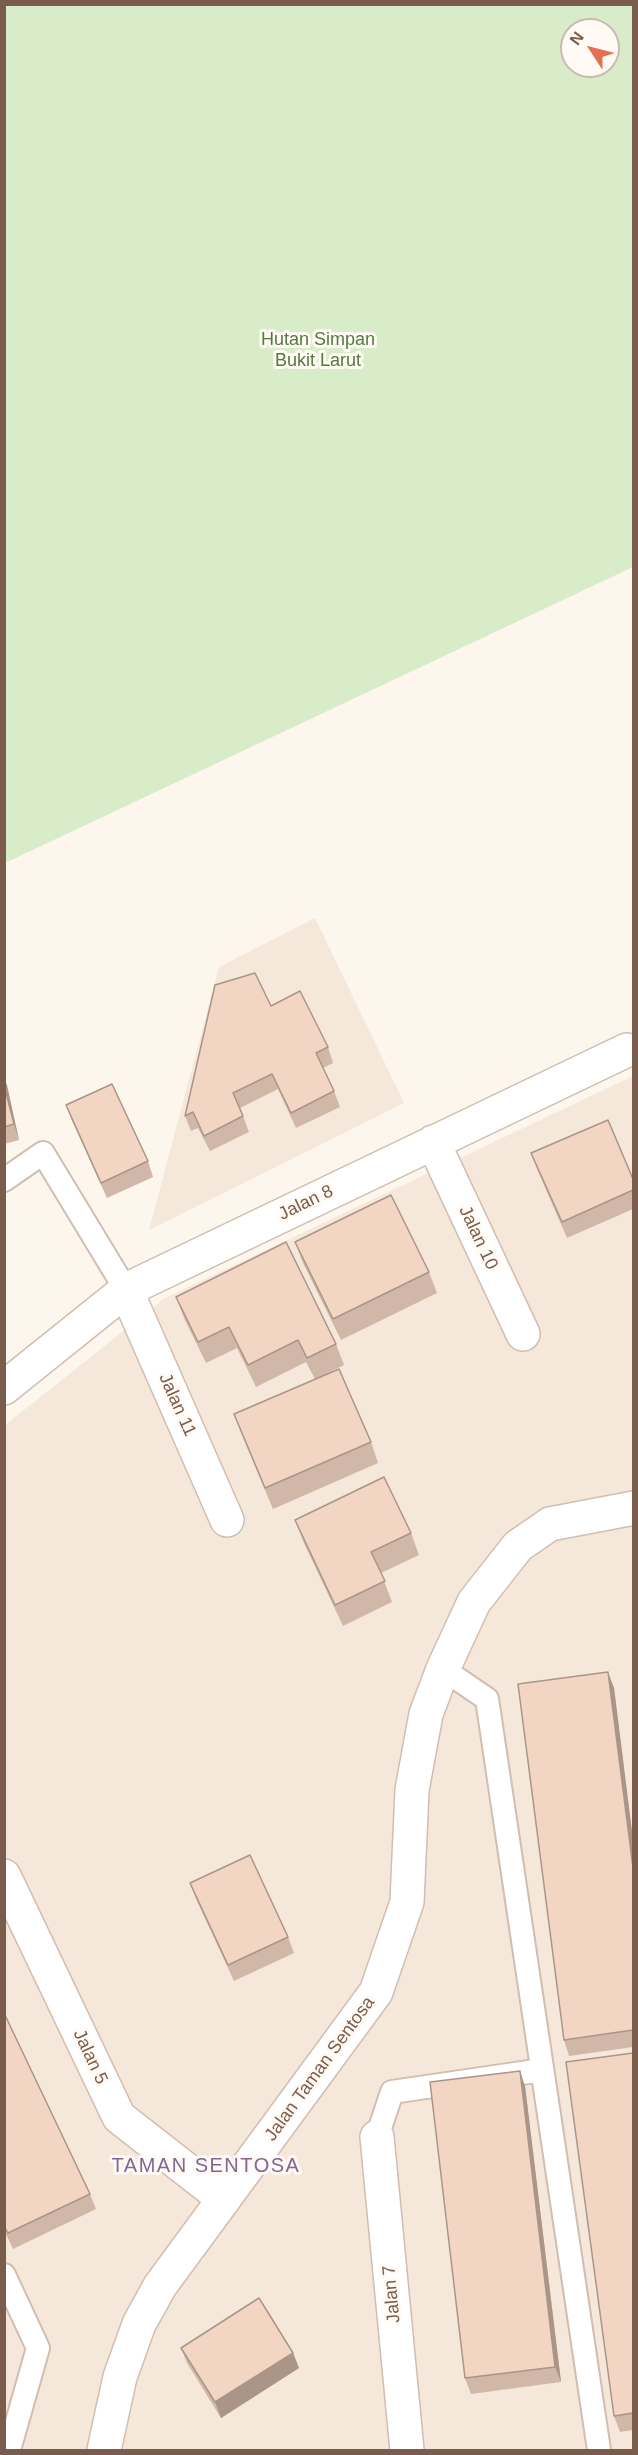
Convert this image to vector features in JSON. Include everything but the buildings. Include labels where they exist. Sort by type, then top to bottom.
[{"type":"street","name":"Jalan 8","points":[[4,1388],[126,1290],[627,1050]]},
{"type":"street","name":"Jalan 10","points":[[433,1142],[523,1334]]},
{"type":"street","name":"Jalan 11","points":[[126,1290],[227,1520]]},
{"type":"street","name":"Jalan Taman Sentosa","points":[[104,2451],[120,2377],[139,2324],[160,2286],[376,1992],[407,1902],[412,1790],[426,1714],[442,1669],[474,1602],[518,1546],[550,1524],[633,1508]]},
{"type":"street","name":"Jalan 5","points":[[4,1876],[118,2117],[224,2199]]},
{"type":"street","name":"Jalan 7","points":[[377,2137],[407,2451]]},
{"type":"lane","points":[[4,1180],[43,1153],[126,1290]]},
{"type":"lane","points":[[442,1669],[487,1699],[599,2451]]},
{"type":"lane","points":[[377,2137],[392,2092],[542,2070]]},
{"type":"lane","points":[[4,2275],[38,2348],[9,2451]]},
{"type":"shaded area","points":[[315,918],[404,1103],[149,1230],[219,967]]},
{"type":"shaded area","points":[[633,1076],[633,2450],[5,2450],[5,1425],[165,1298]]},
{"type":"green space","name":"Hutan Simpan Bukit Larut","points":[[4,5],[634,5],[633,567],[5,863]]},
{"type":"district","name":"TAMAN SENTOSA","points":[[206,2166]]}]
